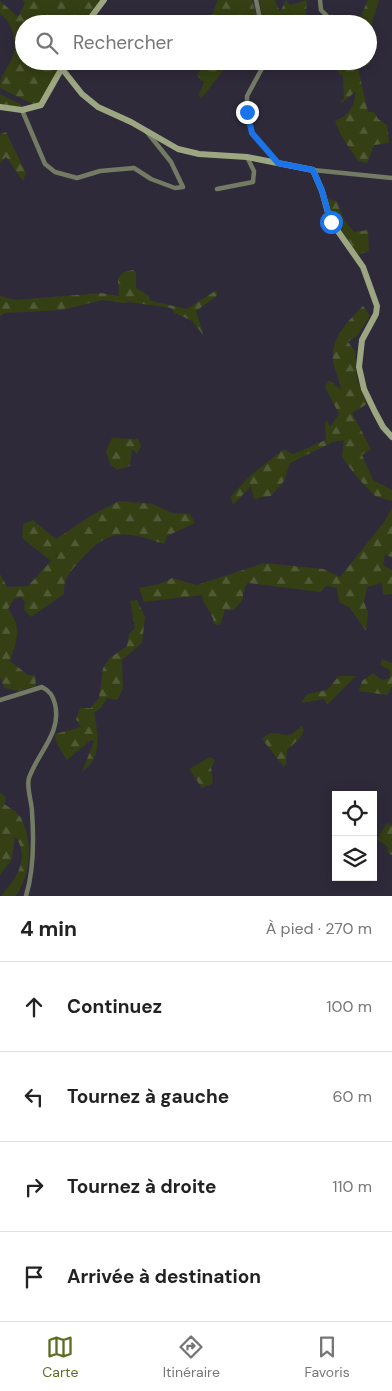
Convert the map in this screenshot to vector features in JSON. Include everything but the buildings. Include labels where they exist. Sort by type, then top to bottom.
[{"type":"street","points":[[93,15],[104,0]]},
{"type":"street","points":[[256,0],[259,15]]},
{"type":"street","points":[[320,0],[321,10],[326,15]]},
{"type":"street","points":[[0,107],[22,110],[40,105],[63,70],[91,102],[184,151],[247,157],[313,170],[392,178]]},
{"type":"street","points":[[261,70],[247,96],[247,112],[252,133],[278,163]]},
{"type":"street","points":[[22,110],[45,164],[55,172],[78,178],[100,171],[134,168],[146,177],[172,187],[183,187],[171,162],[147,132]]},
{"type":"street","points":[[217,189],[229,188],[233,184],[253,182],[254,172],[247,157]]},
{"type":"street","points":[[313,170],[322,191],[330,220],[360,262],[377,306],[377,312],[362,340],[359,367],[364,389],[383,427],[392,438]]},
{"type":"street","points":[[0,700],[42,687],[53,697],[57,714],[56,728],[39,754],[28,780],[32,810],[33,844],[29,885],[26,896]]},
{"type":"green space","points":[[22,0],[102,0],[91,15],[19,15],[25,3]]},
{"type":"green space","points":[[218,0],[252,0],[256,15],[212,15]]},
{"type":"green space","points":[[259,0],[275,0],[280,12],[286,0],[290,5],[307,0],[306,15],[262,15]]},
{"type":"green space","points":[[368,0],[379,0],[374,15],[361,15]]},
{"type":"green space","points":[[0,1],[16,15],[15,45],[11,27],[0,14]]},
{"type":"green space","points":[[15,45],[15,70],[59,70],[40,103],[35,105],[0,88],[1,79],[13,56]]},
{"type":"green space","points":[[200,70],[224,70],[201,99],[199,95],[204,82],[197,76]]},
{"type":"green space","points":[[336,70],[358,70],[368,112],[374,112],[378,119],[387,125],[389,143],[374,145],[367,163],[358,161],[342,137],[335,121],[348,113],[354,101],[356,91],[342,103],[340,102],[344,98],[343,77]]},
{"type":"green space","points":[[0,94],[22,105],[21,109],[0,106]]},
{"type":"green space","points":[[6,132],[26,173],[23,181],[6,157],[0,163],[0,134]]},
{"type":"green space","points":[[327,199],[336,201],[345,221],[354,232],[368,230],[369,251],[358,255],[331,216]]},
{"type":"green space","points":[[133,270],[136,272],[136,288],[148,295],[151,301],[187,309],[217,290],[217,296],[196,311],[204,336],[192,321],[175,313],[171,308],[129,302],[103,300],[61,310],[5,313],[0,316],[0,296],[15,300],[101,293],[119,296],[118,278],[124,272]]},
{"type":"green space","points":[[363,306],[370,316],[357,336],[348,342],[355,351],[357,380],[367,404],[352,413],[371,449],[362,455],[373,480],[392,490],[392,501],[375,496],[356,476],[342,457],[344,440],[333,442],[290,463],[284,481],[271,496],[254,500],[251,486],[233,505],[231,496],[252,474],[284,449],[292,454],[326,440],[325,423],[327,420],[330,427],[339,414],[325,387],[329,380],[341,390],[333,360],[335,344],[342,330]]},
{"type":"green space","points":[[112,438],[138,439],[141,446],[137,454],[132,449],[130,466],[117,470],[110,464],[106,451]]},
{"type":"green space","points":[[119,501],[153,504],[172,513],[190,514],[195,523],[167,536],[164,544],[150,539],[127,535],[117,535],[98,543],[67,577],[64,594],[31,617],[24,610],[25,602],[21,597],[14,599],[8,609],[16,622],[17,628],[15,646],[10,661],[28,675],[35,675],[36,686],[18,691],[4,688],[0,677],[0,574],[7,587],[28,586],[51,561],[22,538],[23,524],[33,520],[56,539],[92,515]]},
{"type":"green space","points":[[392,508],[392,557],[385,555],[383,565],[392,570],[392,594],[383,595],[382,583],[367,587],[364,602],[368,613],[366,631],[350,608],[339,602],[337,588],[326,586],[320,592],[247,583],[243,599],[234,610],[225,610],[220,625],[214,624],[202,595],[144,602],[139,588],[160,584],[172,578],[197,585],[264,563],[323,569],[340,577],[385,521]]},
{"type":"green space","points":[[137,600],[145,617],[142,643],[122,660],[123,689],[117,700],[107,698],[101,708],[94,713],[97,729],[96,752],[89,766],[82,772],[94,741],[91,740],[67,760],[56,742],[55,734],[81,727],[76,719],[80,708],[91,708],[99,698],[103,668],[110,658],[127,646],[129,634],[135,628],[130,601]]},
{"type":"green space","points":[[382,659],[392,663],[392,687],[387,695],[359,691],[362,681],[373,673],[382,680],[390,678],[390,670],[380,665]]},
{"type":"green space","points":[[339,676],[356,676],[327,705],[324,699],[301,703],[307,694],[327,690]]},
{"type":"green space","points":[[302,726],[304,730],[301,737],[287,750],[284,767],[262,739],[270,733],[290,735]]},
{"type":"green space","points":[[210,757],[215,760],[211,767],[213,783],[202,788],[189,769]]},
{"type":"green space","points":[[0,793],[6,797],[4,804],[15,811],[21,818],[28,839],[29,859],[27,869],[15,896],[1,896],[12,883],[20,868],[22,852],[15,836],[12,859],[0,875]]},
{"type":"green space","points":[[387,823],[392,825],[392,855],[388,853],[388,847],[377,839]]},
{"type":"route","points":[[247,112],[252,133],[278,163],[313,170],[322,191],[331,222]]}]
